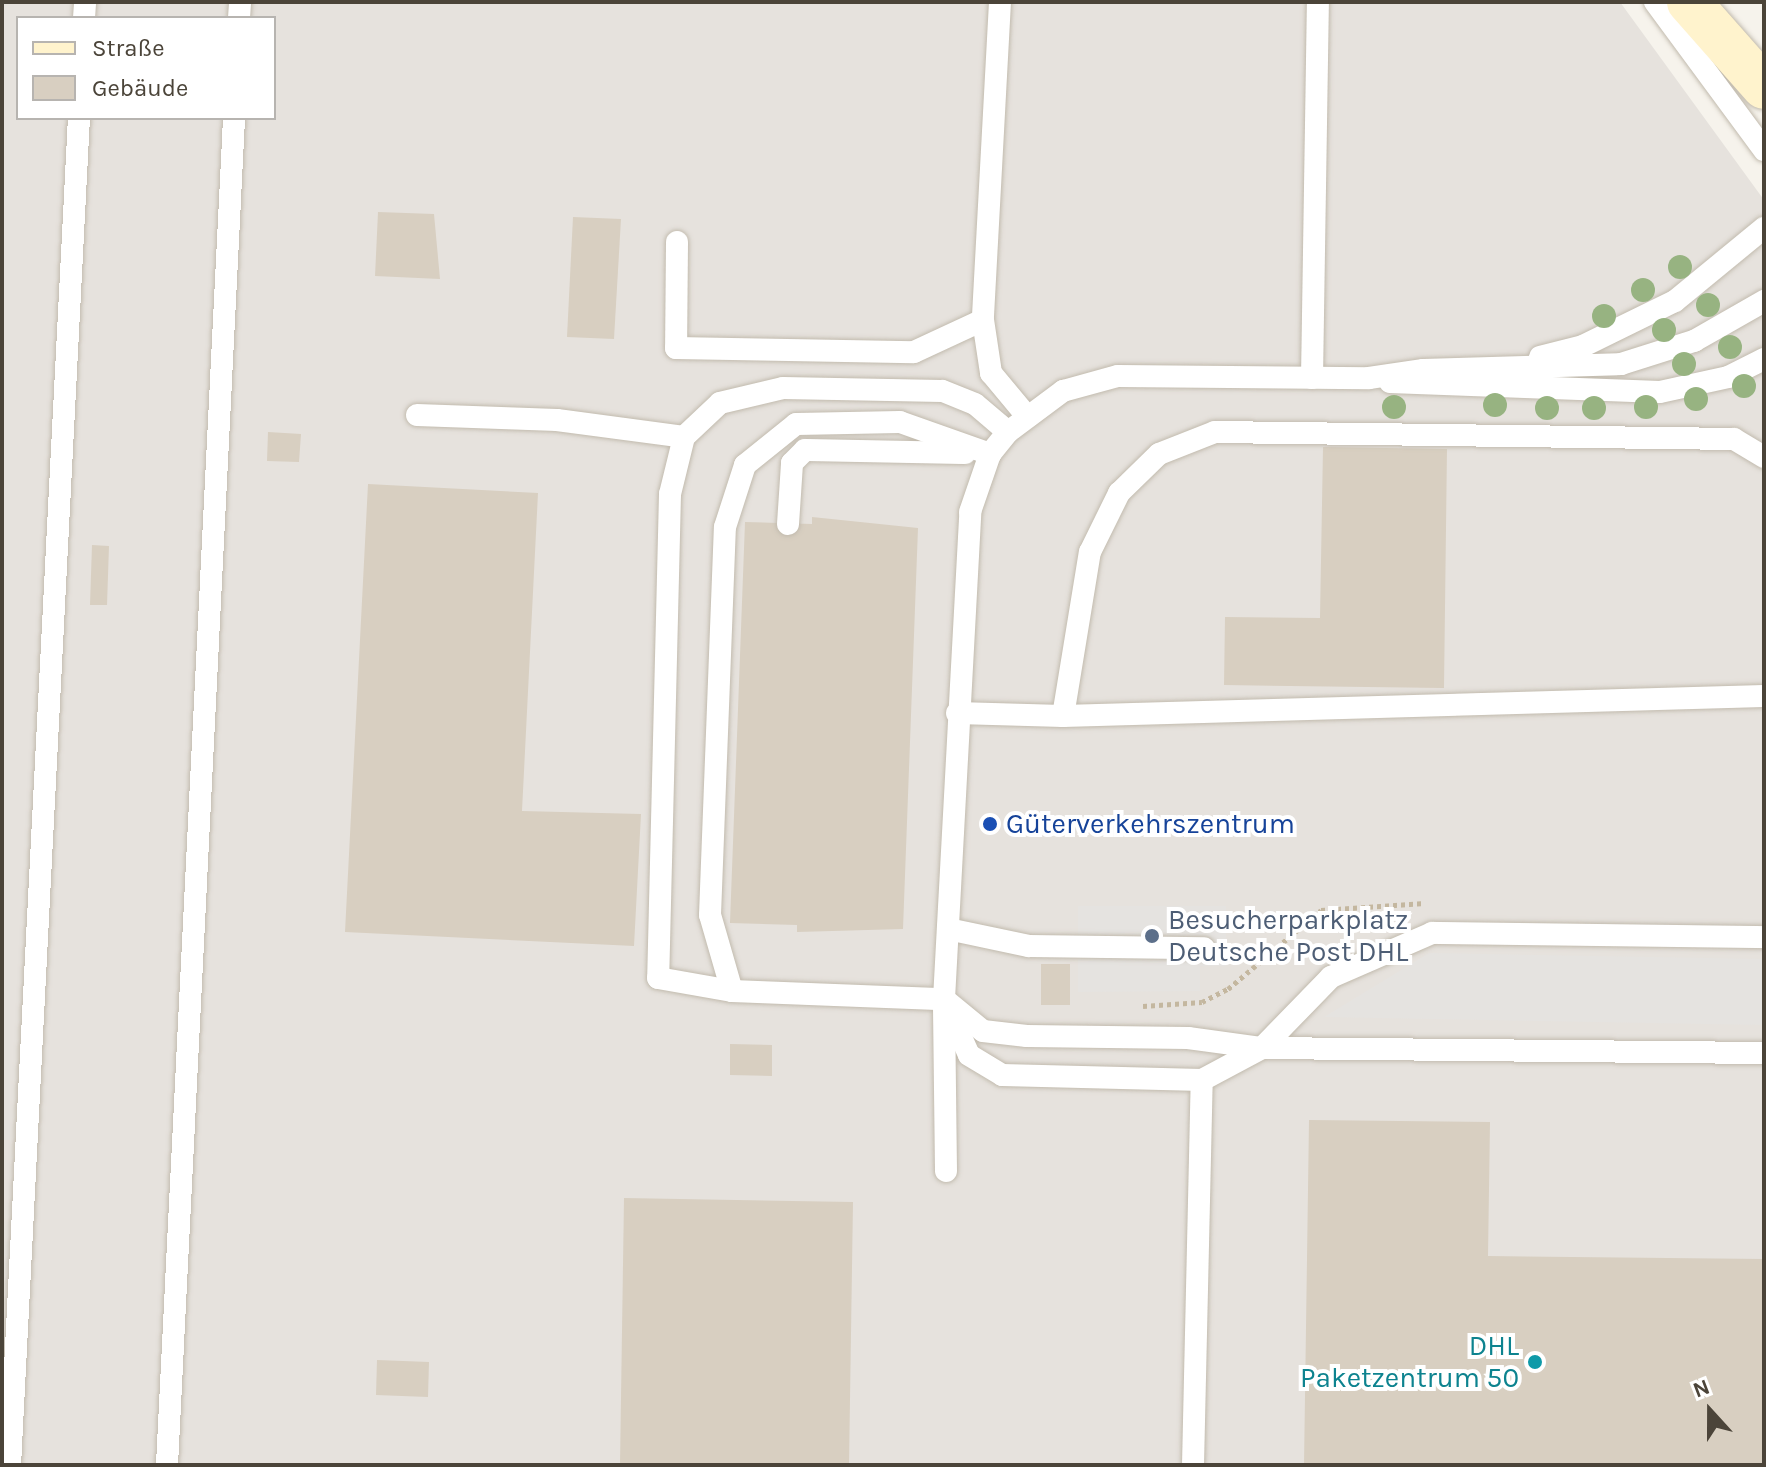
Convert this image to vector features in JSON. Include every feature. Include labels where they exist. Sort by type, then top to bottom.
[{"type":"main road","points":[[1689,2],[1764,87]]},
{"type":"main road","points":[[1712,2],[1764,45]]},
{"type":"lane","points":[[1000,2],[983,320],[991,373],[1026,415]]},
{"type":"lane","points":[[1312,378],[1318,2]]},
{"type":"lane","points":[[1655,2],[1764,150]]},
{"type":"lane","points":[[10,1465],[79,120]]},
{"type":"lane","points":[[167,1465],[234,120]]},
{"type":"lane","points":[[1504,366],[1583,346],[1675,301],[1764,228]]},
{"type":"lane","points":[[677,242],[676,348],[914,352],[983,320]]},
{"type":"lane","points":[[946,1171],[944,999],[970,512],[990,454],[1008,432],[1026,415],[1063,391],[1118,376],[1369,378],[1504,366],[1621,364],[1694,341],[1764,301]]},
{"type":"lane","points":[[1369,378],[1423,387],[1660,392],[1728,377],[1764,359]]},
{"type":"lane","points":[[1008,432],[975,404],[942,391],[783,388],[720,403],[684,437],[670,494],[658,978],[732,991],[944,999],[983,1031],[1188,1038],[1262,1048],[1764,1053]]},
{"type":"lane","points":[[417,415],[557,420],[684,437]]},
{"type":"lane","points":[[732,991],[710,915],[725,527],[745,465],[796,424],[900,422],[990,454]]},
{"type":"lane","points":[[1063,716],[1090,552],[1119,493],[1159,454],[1215,432],[1734,439],[1764,457]]},
{"type":"lane","points":[[788,524],[790,474],[805,450],[990,454]]},
{"type":"lane","points":[[957,713],[1063,716],[1764,696]]},
{"type":"lane","points":[[948,929],[1029,946],[1204,948]]},
{"type":"lane","points":[[944,999],[969,1055],[1002,1075],[1202,1080],[1262,1048],[1331,977],[1432,933],[1764,937]]},
{"type":"lane","points":[[1193,1465],[1202,1080]]},
{"type":"shaded area","points":[[2,2],[1620,2],[1764,200],[1764,1465],[2,1465]]},
{"type":"shaded area","name":"Besucherparkplatz Deutsche Post DHL","points":[[1078,906],[1226,906],[1226,966],[1200,966],[1200,991],[1078,992]]},
{"type":"shaded area","points":[[1429,953],[1764,959],[1764,1025],[1324,1017]]},
{"type":"building","points":[[378,212],[434,214],[440,279],[375,276]]},
{"type":"building","points":[[573,217],[621,219],[614,339],[567,337]]},
{"type":"building","points":[[268,432],[301,434],[299,462],[267,461]]},
{"type":"building","points":[[1323,447],[1447,449],[1444,688],[1224,685],[1225,617],[1320,618]]},
{"type":"building","points":[[368,484],[538,493],[522,811],[641,814],[634,946],[345,932]]},
{"type":"building","points":[[812,517],[918,528],[903,929],[797,932],[797,925],[730,923],[745,522],[812,524]]},
{"type":"building","points":[[92,545],[109,546],[107,605],[90,605]]},
{"type":"building","points":[[1041,964],[1070,964],[1070,1005],[1041,1005]]},
{"type":"building","points":[[730,1044],[772,1045],[772,1076],[730,1075]]},
{"type":"building","name":"DHL Paketzentrum 50","points":[[1309,1120],[1490,1122],[1488,1256],[1764,1259],[1764,1465],[1304,1465]]},
{"type":"building","points":[[624,1198],[853,1202],[849,1465],[620,1465]]},
{"type":"building","points":[[377,1360],[429,1362],[428,1397],[376,1395]]},
{"type":"place","name":"Güterverkehrszentrum","points":[[990,824]]},
{"type":"place","name":"Besucherparkplatz Deutsche Post DHL","points":[[1152,936]]},
{"type":"place","name":"DHL Paketzentrum 50","points":[[1535,1362]]}]
